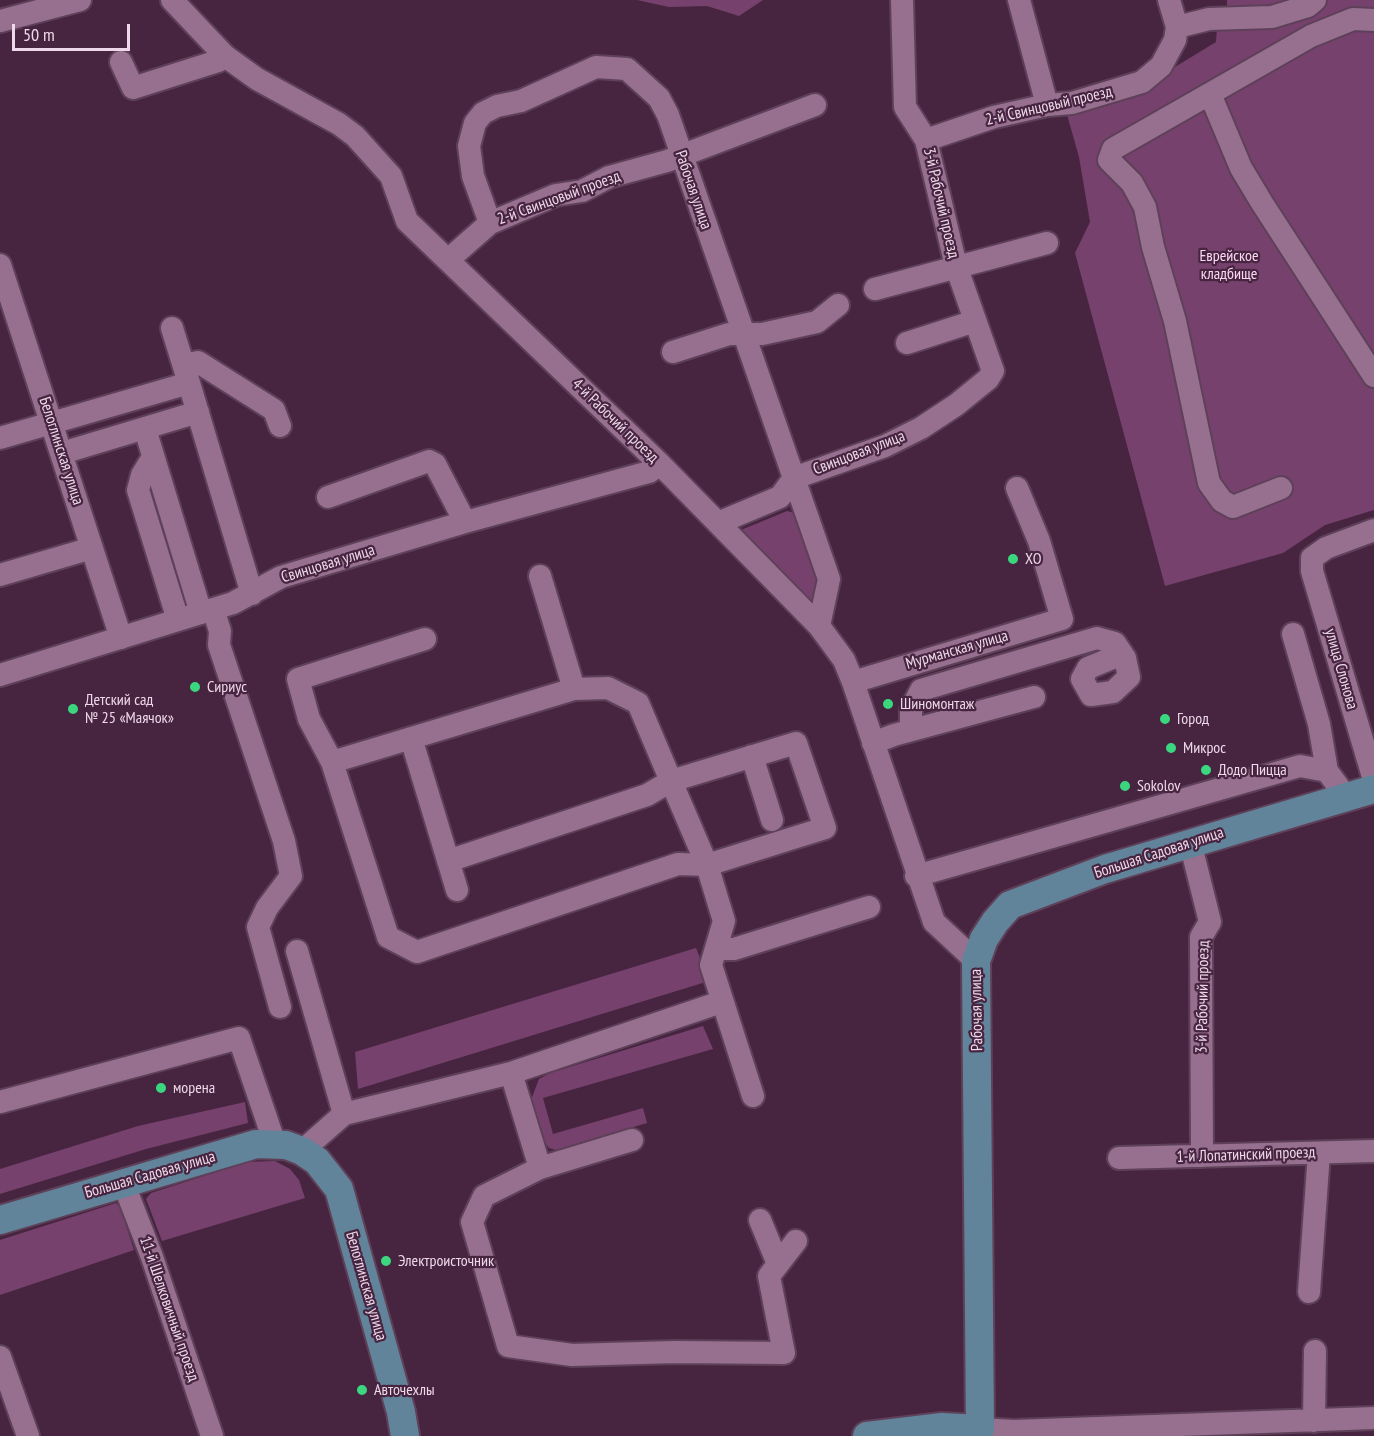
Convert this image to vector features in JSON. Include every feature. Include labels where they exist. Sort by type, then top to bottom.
[{"type":"main road","name":"Большая Садовая улица","points":[[976,961],[984,939],[1010,905],[1075,880],[1190,842],[1374,789]]},
{"type":"main road","name":"Рабочая улица","points":[[976,961],[980,1432]]},
{"type":"main road","name":"Большая Садовая улица","points":[[0,1220],[256,1144],[288,1147]]},
{"type":"main road","name":"Белоглинская улица","points":[[288,1147],[317,1161],[339,1189],[401,1412],[405,1436]]},
{"type":"main road","points":[[867,1436],[942,1427],[980,1432]]},
{"type":"street","points":[[0,21],[80,0]]},
{"type":"street","points":[[121,62],[133,88],[218,61],[225,56],[172,0]]},
{"type":"street","name":"3-й Рабочий проезд","points":[[902,0],[905,106],[926,140],[956,266],[993,371]]},
{"type":"street","points":[[1019,0],[1047,105]]},
{"type":"street","points":[[1169,0],[1177,27],[1209,19],[1272,17],[1308,6],[1315,0]]},
{"type":"street","points":[[1281,488],[1233,507],[1222,501],[1209,483],[1175,321],[1153,247],[1145,207],[1132,183],[1109,160],[1113,149],[1311,36],[1353,19],[1374,20]]},
{"type":"street","name":"2-й Свинцовый проезд","points":[[926,140],[994,117],[1047,105],[1072,103],[1142,82],[1169,55],[1177,27]]},
{"type":"street","name":"4-й Рабочий проезд","points":[[225,56],[257,79],[339,124],[355,136],[392,176],[407,221],[660,464],[819,626]]},
{"type":"street","name":"Рабочая улица","points":[[490,223],[473,176],[469,146],[475,123],[483,113],[497,106],[520,101],[596,67],[627,69],[659,98],[668,115],[742,334],[829,579],[819,626],[844,660],[853,682],[916,876],[934,922],[976,961]]},
{"type":"street","points":[[1210,94],[1241,168],[1374,376]]},
{"type":"street","name":"2-й Свинцовый проезд","points":[[448,260],[490,223],[556,195],[582,191],[609,177],[681,156],[815,105]]},
{"type":"street","points":[[875,289],[1047,243]]},
{"type":"street","name":"Белоглинская улица","points":[[0,265],[8,311],[52,423],[121,638]]},
{"type":"street","points":[[673,352],[729,334],[762,334],[817,322],[838,305]]},
{"type":"street","points":[[907,343],[975,321]]},
{"type":"street","points":[[172,328],[252,594]]},
{"type":"street","points":[[0,438],[52,423],[186,374],[198,362],[274,410],[280,426]]},
{"type":"street","name":"Свинцовая улица","points":[[718,523],[780,497],[794,478],[885,446],[921,428],[956,405],[988,379],[993,371]]},
{"type":"street","points":[[62,453],[198,412]]},
{"type":"street","points":[[145,429],[207,611],[220,632],[219,645],[284,842],[291,876],[267,908],[258,927],[280,1007]]},
{"type":"street","points":[[153,458],[142,475],[138,490],[178,620]]},
{"type":"street","points":[[328,497],[429,462],[435,464],[465,522]]},
{"type":"street","name":"Свинцовая улица","points":[[0,675],[207,611],[252,594],[282,577],[465,522],[649,472],[660,464]]},
{"type":"street","name":"Мурманская улица","points":[[853,682],[1062,619],[1039,541],[1017,488]]},
{"type":"street","name":"улица Слонова","points":[[1374,530],[1326,548],[1312,558],[1312,571],[1374,780]]},
{"type":"street","points":[[0,576],[92,548]]},
{"type":"street","points":[[540,576],[574,689]]},
{"type":"street","points":[[1293,634],[1320,724],[1327,771],[1346,797]]},
{"type":"street","points":[[911,730],[911,708],[921,690],[1097,638],[1115,643],[1122,654]]},
{"type":"street","points":[[425,639],[298,679],[309,718],[332,762],[388,937],[417,952],[678,864],[707,865],[825,828],[796,743],[671,781],[647,795],[448,861]]},
{"type":"street","points":[[332,762],[574,689],[609,688],[638,703],[707,865],[724,921],[711,965],[753,1096]]},
{"type":"street","points":[[873,743],[911,730],[1034,697]]},
{"type":"street","points":[[411,738],[456,890]]},
{"type":"street","points":[[752,756],[772,820]]},
{"type":"street","points":[[916,876],[1300,766],[1327,771]]},
{"type":"street","name":"3-й Рабочий проезд","points":[[1190,842],[1210,922],[1201,937],[1202,1156]]},
{"type":"street","points":[[716,949],[734,949],[869,907]]},
{"type":"street","points":[[297,951],[344,1114]]},
{"type":"street","points":[[0,1102],[239,1038],[288,1147],[344,1114],[511,1073],[721,1002]]},
{"type":"street","points":[[511,1073],[540,1168]]},
{"type":"street","points":[[632,1140],[540,1168],[484,1196],[472,1222],[507,1346],[572,1355],[675,1352],[784,1353],[769,1276],[796,1241]]},
{"type":"street","name":"1-й Лопатинский проезд","points":[[1119,1158],[1374,1151]]},
{"type":"street","points":[[1308,1292],[1319,1153]]},
{"type":"street","name":"11-й Шелковичный проезд","points":[[123,1182],[152,1257],[212,1436]]},
{"type":"street","points":[[760,1220],[778,1264]]},
{"type":"street","points":[[1314,1351],[1314,1420]]},
{"type":"street","points":[[0,1357],[28,1436]]},
{"type":"street","points":[[980,1432],[1236,1430],[1314,1420],[1374,1418]]},
{"type":"green space","points":[[637,0],[763,0],[739,16],[707,6],[669,7]]},
{"type":"green space","name":"Еврейское кладбище","points":[[1227,0],[1374,0],[1374,510],[1325,525],[1283,553],[1165,586],[1075,253],[1090,222],[1079,157],[1066,111],[1147,84],[1216,42],[1218,13],[1227,9]]},
{"type":"green space","points":[[787,511],[802,515],[824,579],[810,611],[741,530]]},
{"type":"green space","points":[[696,948],[709,981],[358,1089],[355,1052]]},
{"type":"green space","points":[[703,1026],[713,1049],[543,1098],[553,1134],[643,1108],[647,1123],[556,1150],[549,1148],[542,1139],[531,1100],[539,1079],[550,1073]]},
{"type":"green space","points":[[245,1102],[248,1123],[146,1149],[0,1194],[0,1169],[138,1126]]},
{"type":"green space","points":[[275,1161],[290,1169],[299,1180],[305,1198],[162,1241],[146,1199],[151,1193],[247,1162]]},
{"type":"green space","points":[[116,1203],[120,1207],[134,1250],[0,1295],[0,1240]]},
{"type":"place","name":"ХО","points":[[1013,559]]},
{"type":"place","name":"Сириус","points":[[195,687]]},
{"type":"place","name":"Шиномонтаж","points":[[888,704]]},
{"type":"place","name":"Детский сад № 25 «Маячок»","points":[[73,709]]},
{"type":"place","name":"Город","points":[[1165,719]]},
{"type":"place","name":"Микрос","points":[[1171,748]]},
{"type":"place","name":"Додо Пицца","points":[[1206,770]]},
{"type":"place","name":"Sokolov","points":[[1125,786]]},
{"type":"place","name":"морена","points":[[161,1088]]},
{"type":"place","name":"Электроисточник","points":[[386,1261]]},
{"type":"place","name":"Авточехлы","points":[[362,1390]]}]
